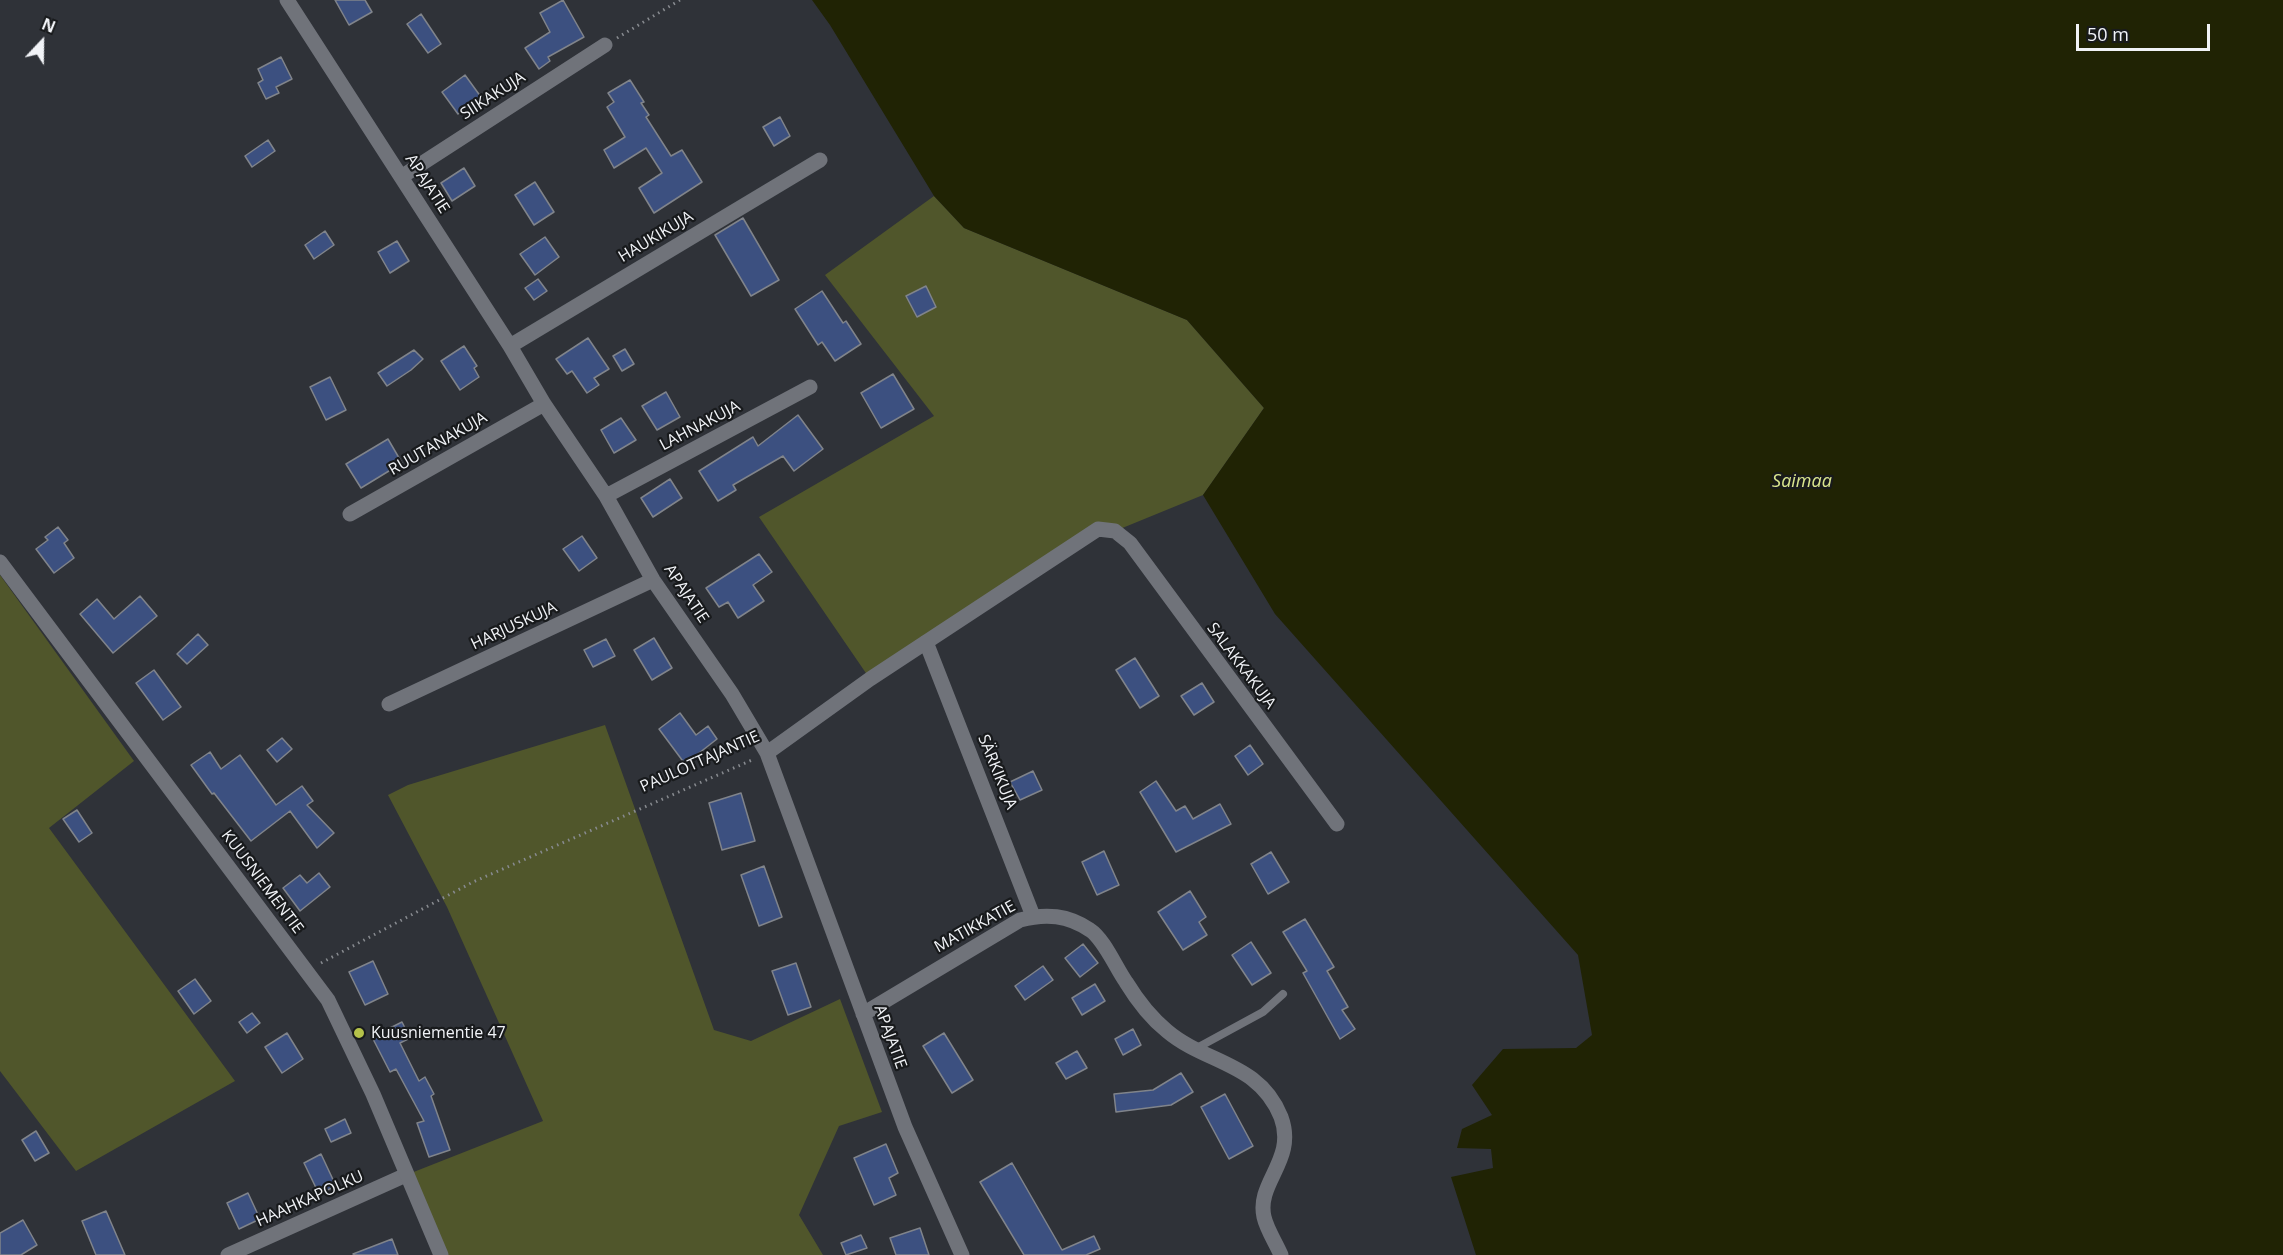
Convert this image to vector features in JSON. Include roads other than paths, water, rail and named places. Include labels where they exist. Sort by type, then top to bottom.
[{"type":"street","name":"APAJATIE","points":[[287,0],[510,346],[544,404],[606,496],[653,580],[732,694],[767,753],[905,1127],[962,1255]]},
{"type":"street","name":"SIIKAKUJA","points":[[401,177],[605,45]]},
{"type":"street","name":"HAUKIKUJA","points":[[510,346],[820,160]]},
{"type":"street","name":"LAHNAKUJA","points":[[606,496],[810,387]]},
{"type":"street","name":"RUUTANAKUJA","points":[[350,514],[544,404]]},
{"type":"street","name":"PAULOTTAJANTIE","points":[[767,753],[870,679],[1098,529],[1115,531]]},
{"type":"street","name":"SALAKKAKUJA","points":[[1115,531],[1130,543],[1337,824]]},
{"type":"street","name":"KUUSNIEMENTIE","points":[[0,562],[328,1000],[373,1094],[441,1255]]},
{"type":"street","name":"HARJUSKUJA","points":[[389,704],[653,580]]},
{"type":"street","name":"SÄRKIKUJA","points":[[926,642],[1033,916]]},
{"type":"street","name":"MATIKKATIE","points":[[862,1014],[1011,925],[1033,916],[1048,915],[1072,919],[1093,932],[1127,985],[1167,1032],[1194,1049],[1234,1067],[1259,1084],[1272,1100],[1281,1119],[1285,1139],[1284,1155],[1264,1196],[1264,1217],[1281,1255]]},
{"type":"street","name":"HAAHKAPOLKU","points":[[228,1255],[406,1175]]},
{"type":"lane","points":[[1194,1049],[1263,1012],[1283,994]]},
{"type":"water","name":"Saimaa","points":[[812,0],[2283,0],[2283,1255],[1476,1255],[1451,1177],[1493,1168],[1491,1149],[1457,1148],[1462,1129],[1492,1115],[1472,1085],[1503,1049],[1576,1048],[1592,1035],[1578,955],[1275,614],[1203,495],[1264,408],[1187,320],[964,228],[934,196],[830,25]]},
{"type":"place","name":"Kuusniementie 47","points":[[359,1033]]}]
